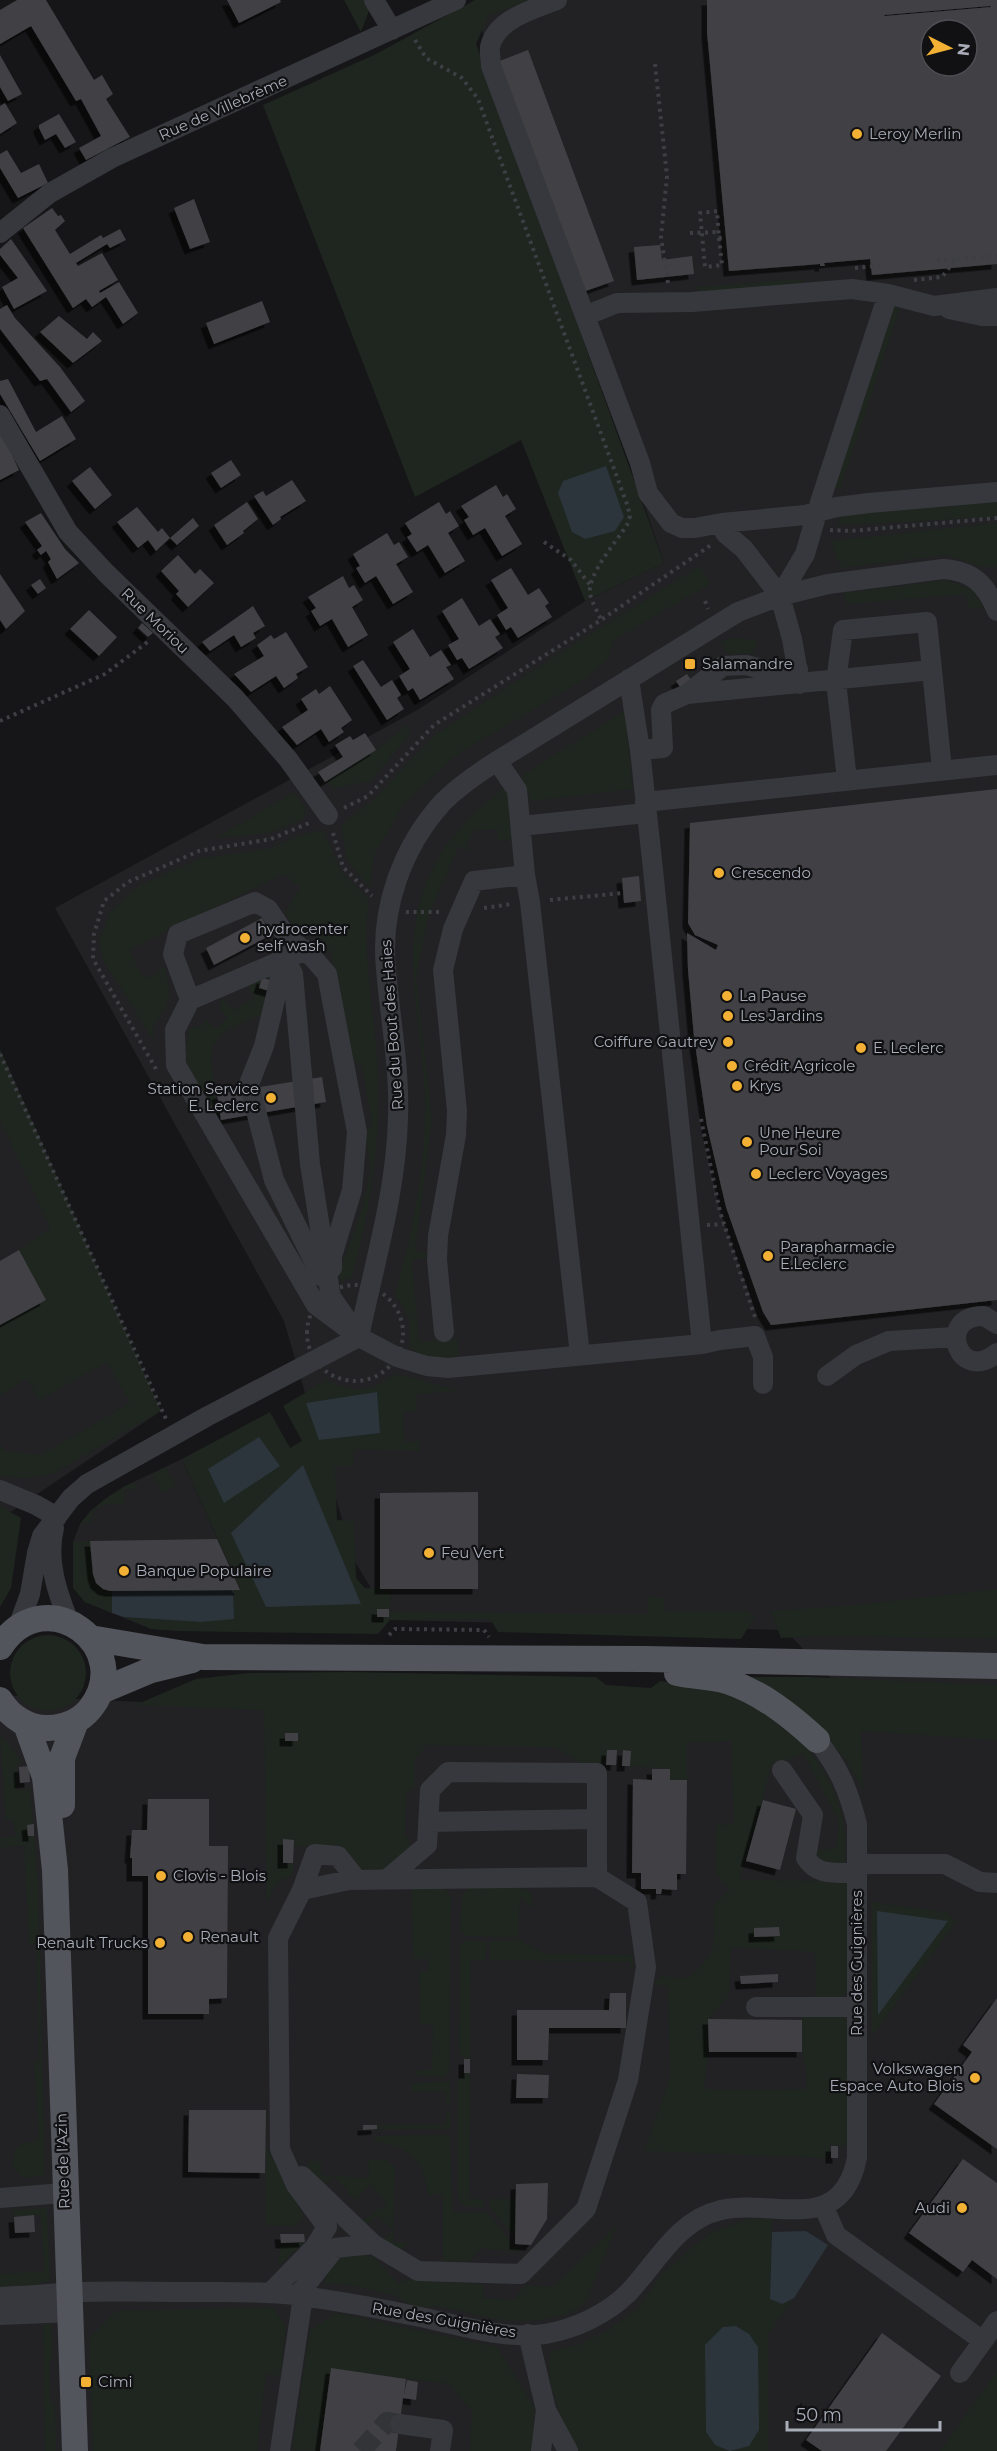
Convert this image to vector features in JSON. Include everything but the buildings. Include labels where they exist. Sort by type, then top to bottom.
[{"type":"main road","points":[[0,1700],[12,1715],[26,1724],[43,1728],[60,1727],[76,1721],[91,1708],[100,1691],[103,1672],[100,1654],[90,1638],[81,1628],[69,1622],[42,1617],[6,1636]]},
{"type":"main road","points":[[90,1638],[203,1657],[646,1659],[997,1666]]},
{"type":"main road","points":[[100,1691],[151,1670],[203,1657]]},
{"type":"main road","points":[[646,1659],[678,1674],[726,1680],[765,1698],[791,1716],[817,1740]]},
{"type":"main road","name":"Rue de l'Azin","points":[[55,1870],[63,1835],[62,1758],[76,1721]]},
{"type":"main road","name":"Rue de l'Azin","points":[[26,1724],[45,1777],[55,1870],[64,2193],[75,2451]]},
{"type":"street","points":[[374,0],[399,27]]},
{"type":"street","points":[[391,0],[399,27]]},
{"type":"street","name":"Rue de Villebrème","points":[[0,233],[50,193],[112,158],[456,0]]},
{"type":"street","points":[[557,0],[517,16],[501,27],[490,47],[491,66],[640,463],[648,493],[672,523],[682,528],[724,528],[816,520],[869,503],[997,492]]},
{"type":"street","points":[[585,316],[617,303],[692,302],[852,289],[888,294],[982,316],[997,316]]},
{"type":"street","points":[[780,596],[805,554],[888,294]]},
{"type":"street","points":[[934,306],[997,298]]},
{"type":"street","name":"Rue Moriou","points":[[0,415],[68,532],[92,559],[235,698],[309,786],[328,815]]},
{"type":"street","points":[[724,528],[744,549],[780,596],[799,676]]},
{"type":"street","name":"Rue du Bout des Haies","points":[[359,1337],[390,1205],[397,1140],[397,1058],[386,969],[385,940],[391,900],[404,861],[422,828],[444,802],[497,760],[738,612],[780,596],[828,584],[943,569],[956,570],[980,582],[989,592],[997,611]]},
{"type":"street","points":[[847,780],[836,681],[843,630],[927,622],[942,770]]},
{"type":"street","points":[[640,750],[663,748],[661,710],[664,704],[687,694],[799,676],[836,681],[932,670]]},
{"type":"street","points":[[629,679],[640,750],[702,1344]]},
{"type":"street","points":[[497,760],[517,790],[580,1355]]},
{"type":"street","points":[[521,826],[847,780],[997,765]]},
{"type":"street","points":[[444,1332],[436,1260],[456,1135],[457,1111],[443,970],[453,929],[474,881],[525,875]]},
{"type":"street","points":[[190,1000],[173,954],[178,934],[255,902],[268,909],[287,950],[293,974],[310,1164],[331,1298]]},
{"type":"street","points":[[287,950],[264,1046],[249,1084],[274,1180],[331,1298],[359,1337]]},
{"type":"street","points":[[331,1298],[332,1256],[352,1190],[357,1132],[327,974],[306,951],[287,950],[190,1000],[176,1030],[176,1065],[316,1305],[359,1337],[407,1361],[448,1368],[702,1344],[755,1336],[763,1357],[763,1384]]},
{"type":"street","points":[[997,1324],[984,1316],[968,1318],[962,1323],[956,1337],[960,1353],[972,1361],[988,1360],[997,1353]]},
{"type":"street","points":[[6,1636],[30,1594],[42,1536],[71,1498],[87,1484],[321,1355],[359,1337]]},
{"type":"street","points":[[827,1376],[856,1355],[889,1341],[956,1337]]},
{"type":"street","points":[[0,1490],[57,1516]]},
{"type":"street","points":[[57,1516],[51,1546],[54,1575],[58,1594],[69,1622]]},
{"type":"street","name":"Rue des Guignières","points":[[69,2303],[270,2293],[388,2310],[488,2331],[545,2334],[569,2328],[593,2318],[614,2305],[639,2281],[664,2248],[700,2218],[721,2210],[744,2208],[807,2210],[834,2201],[845,2190],[854,2174],[856,2158],[856,1824],[848,1790],[834,1762],[817,1740]]},
{"type":"street","points":[[782,1770],[813,1815],[806,1858],[811,1866],[822,1872],[945,1864],[980,1882],[997,1883]]},
{"type":"street","points":[[387,1880],[427,1845],[430,1790],[448,1772],[597,1773],[597,1877]]},
{"type":"street","points":[[428,1822],[597,1819]]},
{"type":"street","points":[[270,2293],[314,2248],[327,2227],[296,2185],[280,2149],[278,1938],[302,1890],[315,1854],[338,1856],[357,1880]]},
{"type":"street","points":[[280,2149],[310,2185],[373,2244],[418,2271],[520,2274],[586,2210],[628,2080],[646,1967],[637,1902],[597,1877],[357,1880],[302,1890]]},
{"type":"street","points":[[756,2007],[857,2007]]},
{"type":"street","points":[[0,2198],[64,2193]]},
{"type":"street","points":[[824,2206],[836,2235],[983,2341]]},
{"type":"street","points":[[280,2451],[300,2296],[335,2248],[373,2244]]},
{"type":"street","points":[[0,2297],[69,2303]]},
{"type":"street","points":[[0,2315],[69,2303]]},
{"type":"street","points":[[960,2373],[997,2321]]},
{"type":"street","points":[[528,2334],[546,2410],[568,2451]]},
{"type":"street","points":[[541,2451],[546,2410]]},
{"type":"street","points":[[400,2424],[443,2430],[440,2451]]},
{"type":"path","points":[[399,27],[426,57],[462,78],[478,99],[628,507],[630,516],[627,525],[594,575],[590,585],[590,596],[602,620]]},
{"type":"path","points":[[655,64],[667,176],[661,237],[668,284]]},
{"type":"path","points":[[717,211],[719,232],[722,265],[705,267],[700,213],[717,211]]},
{"type":"path","points":[[690,233],[719,232]]},
{"type":"path","points":[[719,238],[726,236]]},
{"type":"path","points":[[938,261],[956,259]]},
{"type":"path","points":[[846,269],[884,265]]},
{"type":"path","points":[[816,520],[851,531],[997,518]]},
{"type":"path","points":[[158,1073],[93,959],[94,934],[104,901],[128,882],[199,850],[271,839],[368,796],[434,725],[602,620],[704,552],[724,528]]},
{"type":"path","points":[[544,542],[571,560],[590,585]]},
{"type":"path","points":[[0,721],[105,674],[163,629]]},
{"type":"path","points":[[328,815],[343,867],[371,896],[378,898]]},
{"type":"path","points":[[0,1054],[173,1435]]},
{"type":"path","points":[[699,1114],[724,1224],[758,1326]]},
{"type":"path","points":[[722,1216],[729,1215]]},
{"type":"path","points":[[701,1226],[724,1224]]},
{"type":"path","points":[[383,1294],[394,1304],[401,1319],[402,1342]]},
{"type":"path","points":[[307,1341],[310,1317]]},
{"type":"path","points":[[327,1373],[346,1380],[360,1381],[376,1378],[388,1368]]},
{"type":"shaded area","points":[[344,0],[373,0],[361,32]]},
{"type":"shaded area","points":[[475,0],[529,0],[488,16],[476,44],[664,563],[585,601],[521,440],[415,497],[263,105],[376,54]]},
{"type":"shaded area","points":[[514,0],[997,0],[997,2451],[0,2451],[0,1695],[279,1709],[860,1709],[785,1630],[390,1620],[354,1560],[284,1321],[55,908],[419,709],[585,601],[664,563],[477,16]]},
{"type":"shaded area","points":[[804,279],[800,285],[702,294],[696,287]]},
{"type":"shaded area","points":[[891,304],[900,308],[841,487],[828,491]]},
{"type":"shaded area","points":[[606,466],[624,517],[615,531],[585,539],[572,532],[558,493],[563,481]]},
{"type":"shaded area","points":[[997,499],[997,517],[837,525],[842,515]]},
{"type":"shaded area","points":[[997,523],[997,567],[981,567],[946,555],[841,568],[830,541]]},
{"type":"shaded area","points":[[700,566],[710,584],[615,639],[607,660],[582,681],[456,755],[404,804],[374,855],[370,888],[347,860],[341,825],[373,800],[436,734]]},
{"type":"shaded area","points":[[946,580],[973,590],[984,607],[968,608],[966,594],[847,604],[844,593]]},
{"type":"shaded area","points":[[734,638],[757,640],[753,653],[729,655],[720,641]]},
{"type":"shaded area","points":[[625,711],[632,789],[531,801],[521,776]]},
{"type":"shaded area","points":[[407,725],[410,734],[372,780],[334,788],[325,782],[376,750]]},
{"type":"shaded area","points":[[507,786],[514,839],[498,840],[497,829],[476,830],[465,845],[476,853],[459,846],[428,917],[416,977],[432,1120],[415,1250],[426,1253],[427,1258],[412,1260],[419,1342],[458,1339],[459,1358],[433,1358],[410,1348],[410,1320],[395,1293],[407,1248],[423,1155],[425,1109],[414,981],[414,934],[418,908],[436,862],[466,822]]},
{"type":"shaded area","points":[[294,792],[306,808],[303,819],[269,833],[216,838]]},
{"type":"shaded area","points":[[323,830],[341,872],[369,900],[367,955],[378,1075],[377,1133],[366,1221],[352,1277],[342,1282],[337,1272],[362,1209],[368,1182],[370,1163],[366,1137],[372,1122],[362,1066],[350,1059],[331,953],[324,941],[313,934],[303,933],[295,928],[285,913],[300,887],[283,874],[129,950],[143,977],[147,975],[148,978],[159,973],[158,969],[164,967],[169,994],[166,1006],[152,1029],[155,1043],[104,961],[99,943],[110,912],[140,885],[203,858],[268,849],[307,833]]},
{"type":"shaded area","points":[[272,974],[272,981],[262,978],[259,988],[269,991],[265,1016],[256,1017],[225,1031],[213,1045],[211,1061],[221,1131],[189,1074],[185,1060],[189,1028],[201,1026],[205,1020],[216,1028],[227,1018],[220,1008],[222,999],[233,1010],[255,998],[245,982]]},
{"type":"shaded area","points":[[0,1049],[161,1411],[52,1474],[26,1478],[0,1476],[0,1444],[5,1451],[41,1455],[130,1403],[107,1362],[39,1400],[27,1379],[0,1395],[0,1325],[19,1250],[50,1228],[0,1120]]},
{"type":"shaded area","points":[[0,1066],[161,1411],[0,1519]]},
{"type":"shaded area","points":[[397,1374],[460,1391],[416,1394],[417,1411],[403,1412],[404,1442],[421,1441],[419,1451],[353,1449],[353,1466],[335,1466],[337,1520],[354,1521],[356,1578],[365,1588],[391,1589],[390,1612],[648,1614],[648,1596],[664,1598],[665,1611],[746,1611],[755,1616],[741,1639],[498,1632],[490,1619],[390,1620],[378,1634],[178,1631],[151,1629],[124,1617],[201,1622],[234,1618],[233,1590],[240,1589],[182,1459],[270,1412],[290,1448],[302,1441],[283,1406],[326,1380],[347,1388],[363,1389],[378,1385]]},
{"type":"shaded area","points":[[377,1392],[380,1433],[319,1440],[306,1403]]},
{"type":"shaded area","points":[[259,1437],[280,1466],[224,1503],[208,1469]]},
{"type":"shaded area","points":[[182,1459],[259,1632],[151,1629],[85,1602],[73,1588],[73,1542],[80,1524],[91,1510],[123,1487]]},
{"type":"shaded area","points":[[303,1465],[361,1604],[266,1607],[231,1533]]},
{"type":"shaded area","points":[[166,1467],[176,1486],[162,1493],[152,1474]]},
{"type":"shaded area","points":[[135,1482],[139,1489],[124,1489],[124,1504],[102,1506],[94,1511],[91,1522],[80,1524],[105,1499]]},
{"type":"shaded area","points":[[0,1506],[21,1518],[11,1588],[0,1607]]},
{"type":"shaded area","points":[[90,1541],[92,1572],[99,1584],[112,1591],[112,1613],[85,1602],[73,1588],[73,1542]]},
{"type":"shaded area","points":[[997,1589],[997,1639],[827,1636],[781,1638],[770,1611],[856,1605]]},
{"type":"shaded area","points":[[233,1590],[234,1619],[201,1622],[124,1617],[112,1613],[112,1591]]},
{"type":"shaded area","points":[[48,1635],[63,1638],[75,1646],[83,1658],[86,1673],[83,1688],[75,1700],[63,1708],[48,1711],[33,1708],[21,1700],[13,1688],[10,1673],[13,1658],[21,1646],[33,1638]]},
{"type":"shaded area","points":[[348,1672],[596,1677],[606,1685],[651,1688],[660,1681],[700,1686],[745,1701],[765,1712],[802,1742],[829,1780],[838,1802],[845,1830],[846,1866],[823,1863],[816,1855],[817,1850],[836,1848],[839,1821],[803,1753],[771,1767],[740,1880],[848,1881],[848,1991],[843,1997],[816,1997],[815,1952],[731,1947],[729,1995],[708,2020],[709,2052],[704,2085],[709,2090],[806,2089],[807,2075],[802,2052],[802,2015],[845,2016],[848,2025],[847,2145],[830,2145],[829,2158],[644,2151],[670,2078],[668,1986],[653,1984],[660,1976],[688,1978],[706,1961],[713,1946],[714,1905],[730,1890],[716,1874],[716,1825],[734,1824],[731,1741],[687,1743],[687,1780],[670,1780],[670,1769],[630,1766],[630,1751],[607,1750],[606,1765],[581,1763],[555,1747],[427,1745],[415,1759],[415,1788],[406,1791],[405,1833],[411,1846],[402,1860],[386,1869],[363,1872],[340,1849],[294,1846],[293,1840],[284,1839],[283,1862],[293,1863],[293,1875],[278,1882],[267,1902],[264,1710],[135,1705],[196,1679],[249,1673]]},
{"type":"shaded area","points":[[736,1677],[808,1677],[997,1685],[997,1740],[861,1731],[863,1790],[848,1763],[823,1734]]},
{"type":"shaded area","points":[[0,1734],[23,1762],[17,1763],[17,1790],[30,1789],[38,1882],[45,2175],[27,2178],[20,2176],[12,2164],[17,2148],[27,2142],[39,2140],[34,2063],[39,2062],[36,1943],[29,1944],[24,1845],[0,1848],[0,1838],[16,1836],[13,1820],[6,1821]]},
{"type":"shaded area","points":[[412,1888],[444,1888],[451,1896],[449,2071],[444,2077],[418,2076],[416,2071],[432,2069],[433,2025],[420,2024],[419,1971],[429,1971],[428,1959],[413,1959]]},
{"type":"shaded area","points":[[469,1888],[522,1888],[530,1891],[534,1909],[520,1897],[518,1937],[466,1936],[460,1930],[462,1895]]},
{"type":"shaded area","points":[[872,1902],[945,1912],[957,1921],[872,2036]]},
{"type":"shaded area","points":[[877,1911],[948,1921],[878,2015]]},
{"type":"shaded area","points":[[519,1940],[546,1954],[633,1955],[633,1967],[630,1970],[630,1962],[490,1960],[490,1941]]},
{"type":"shaded area","points":[[465,1941],[486,1941],[485,1960],[471,1960],[470,2059],[464,2059],[459,2052],[460,1946]]},
{"type":"shaded area","points":[[464,2073],[470,2073],[469,2199],[484,2199],[484,2207],[465,2207],[458,2197],[458,2081]]},
{"type":"shaded area","points":[[450,2082],[450,2105],[446,2105],[446,2091],[411,2091],[411,2083]]},
{"type":"shaded area","points":[[447,2110],[450,2110],[451,2129],[377,2129],[377,2125],[446,2125]]},
{"type":"shaded area","points":[[450,2135],[452,2208],[456,2213],[488,2213],[519,2252],[481,2248],[466,2266],[443,2265],[443,2194],[428,2195],[423,2172],[413,2156],[397,2147],[375,2142],[375,2136]]},
{"type":"shaded area","points":[[266,2146],[304,2216],[295,2226],[266,2225]]},
{"type":"shaded area","points":[[368,2160],[386,2160],[395,2167],[393,2242],[409,2243],[402,2249],[392,2249],[383,2242],[393,2229],[378,2216],[364,2225],[361,2222],[387,2203],[370,2184],[355,2200],[334,2176],[324,2186],[306,2167],[309,2161],[321,2161],[321,2175],[369,2178]]},
{"type":"shaded area","points":[[489,2199],[516,2199],[516,2239],[491,2208]]},
{"type":"shaded area","points":[[47,2208],[50,2282],[39,2282],[39,2289],[0,2291],[0,2274],[44,2271],[41,2215],[14,2217],[13,2210]]},
{"type":"shaded area","points":[[748,2219],[772,2219],[770,2299],[782,2304],[794,2298],[768,2335],[768,2451],[578,2451],[566,2429],[552,2388],[549,2362],[551,2351],[578,2345],[607,2331],[637,2309],[662,2274],[708,2234]]},
{"type":"shaded area","points":[[617,2225],[585,2303],[570,2313],[543,2320],[496,2319],[437,2306],[416,2308],[394,2295],[349,2285],[325,2283],[329,2263],[339,2255],[356,2253],[374,2257],[399,2284],[401,2281],[432,2277],[483,2285],[484,2298],[514,2300],[525,2285],[553,2287]]},
{"type":"shaded area","points":[[806,2231],[828,2245],[794,2298],[782,2304],[770,2299],[772,2232]]},
{"type":"shaded area","points":[[305,2242],[278,2266],[281,2243]]},
{"type":"shaded area","points":[[273,2307],[286,2326],[280,2376],[266,2374],[257,2451],[93,2451],[89,2339],[116,2311]]},
{"type":"shaded area","points":[[336,2313],[497,2347],[535,2408],[532,2451],[470,2451],[472,2411],[449,2384],[331,2369],[320,2451],[292,2450],[310,2330]]},
{"type":"shaded area","points":[[43,2324],[51,2324],[53,2357],[49,2362],[50,2398],[55,2406],[56,2451],[45,2451]]},
{"type":"shaded area","points":[[736,2326],[749,2334],[758,2347],[759,2430],[749,2446],[730,2451],[715,2445],[706,2432],[705,2345],[723,2327]]},
{"type":"shaded area","points":[[997,2371],[997,2451],[940,2451],[989,2382]]},
{"type":"tunnel","points":[[361,2451],[387,2422],[400,2424]]},
{"type":"place","name":"Leroy Merlin","points":[[857,134]]},
{"type":"place","name":"Salamandre","points":[[690,664]]},
{"type":"place","name":"Crescendo","points":[[719,873]]},
{"type":"place","name":"hydrocenter self wash","points":[[245,938]]},
{"type":"place","name":"La Pause","points":[[727,996]]},
{"type":"place","name":"Les Jardins","points":[[728,1016]]},
{"type":"place","name":"Coiffure Gautrey","points":[[728,1042]]},
{"type":"place","name":"E. Leclerc","points":[[861,1048]]},
{"type":"place","name":"Crédit Agricole","points":[[732,1066]]},
{"type":"place","name":"Krys","points":[[737,1086]]},
{"type":"place","name":"Station Service E. Leclerc","points":[[271,1098]]},
{"type":"place","name":"Une Heure Pour Soi","points":[[747,1142]]},
{"type":"place","name":"Leclerc Voyages","points":[[756,1174]]},
{"type":"place","name":"Parapharmacie E.Leclerc","points":[[768,1256]]},
{"type":"place","name":"Feu Vert","points":[[429,1553]]},
{"type":"place","name":"Banque Populaire","points":[[124,1571]]},
{"type":"place","name":"Clovis - Blois","points":[[161,1876]]},
{"type":"place","name":"Renault","points":[[188,1937]]},
{"type":"place","name":"Renault Trucks","points":[[160,1943]]},
{"type":"place","name":"Volkswagen Espace Auto Blois","points":[[975,2078]]},
{"type":"place","name":"Audi","points":[[962,2208]]},
{"type":"place","name":"Cimi","points":[[86,2382]]}]
